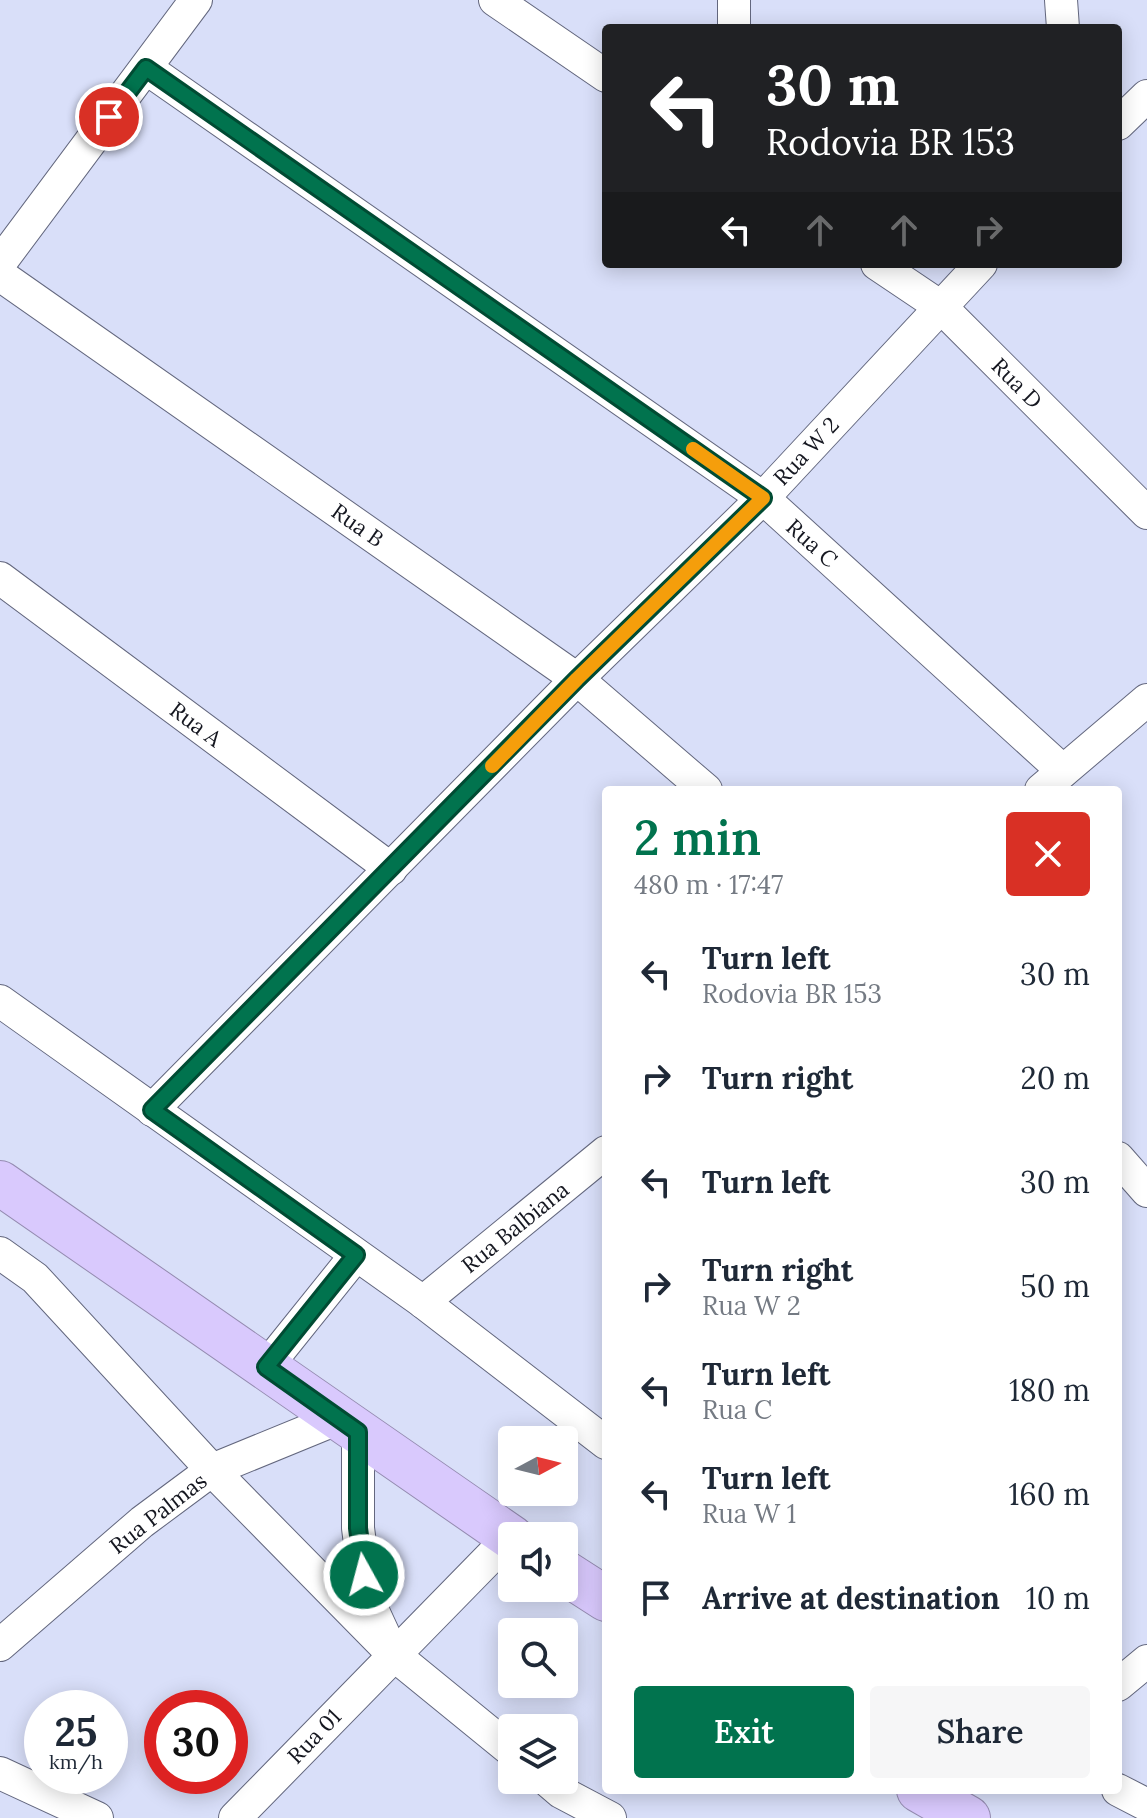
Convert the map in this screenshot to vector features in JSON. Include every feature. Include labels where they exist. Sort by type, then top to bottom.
[{"type":"highway","points":[[0,1183],[498,1528]]},
{"type":"highway","points":[[578,1581],[602,1596]]},
{"type":"highway","points":[[926,1794],[968,1818]]},
{"type":"street","points":[[0,263],[196,0]]},
{"type":"street","points":[[495,0],[602,73]]},
{"type":"street","points":[[734,0],[734,24]]},
{"type":"street","points":[[1061,0],[1063,24]]},
{"type":"street","name":"Rua C","points":[[146,68],[763,498],[1052,780]]},
{"type":"street","points":[[1122,120],[1147,96]]},
{"type":"street","name":"Rua D","points":[[883,268],[941,307],[1147,513]]},
{"type":"street","name":"Rua W 2","points":[[152,1110],[577,679],[763,498],[977,268]]},
{"type":"street","name":"Rua B","points":[[0,275],[577,679],[701,786]]},
{"type":"street","name":"Rua A","points":[[0,578],[391,869]]},
{"type":"street","points":[[1052,780],[1147,700]]},
{"type":"street","points":[[0,1001],[423,1302],[602,1440]]},
{"type":"street","name":"Rua Balbiana","points":[[423,1302],[602,1155]]},
{"type":"street","points":[[0,1253],[35,1278],[212,1470],[393,1654],[498,1740]]},
{"type":"street","points":[[266,1367],[356,1255]]},
{"type":"street","points":[[348,1425],[367,1598],[393,1654]]},
{"type":"street","name":"Rua Palmas","points":[[0,1645],[142,1522],[212,1470],[348,1425]]},
{"type":"street","name":"Rua 01","points":[[235,1818],[498,1550]]},
{"type":"street","points":[[1122,1682],[1147,1661]]},
{"type":"street","points":[[0,1773],[97,1818]]},
{"type":"street","points":[[1122,1792],[1147,1805]]},
{"type":"street","points":[[565,1794],[610,1818]]},
{"type":"slow traffic","points":[[492,766],[763,498],[693,449]]},
{"type":"route","points":[[109,117],[146,68],[763,498],[577,679],[152,1110],[356,1255],[266,1367],[358,1432],[358,1528],[364,1575]]}]
